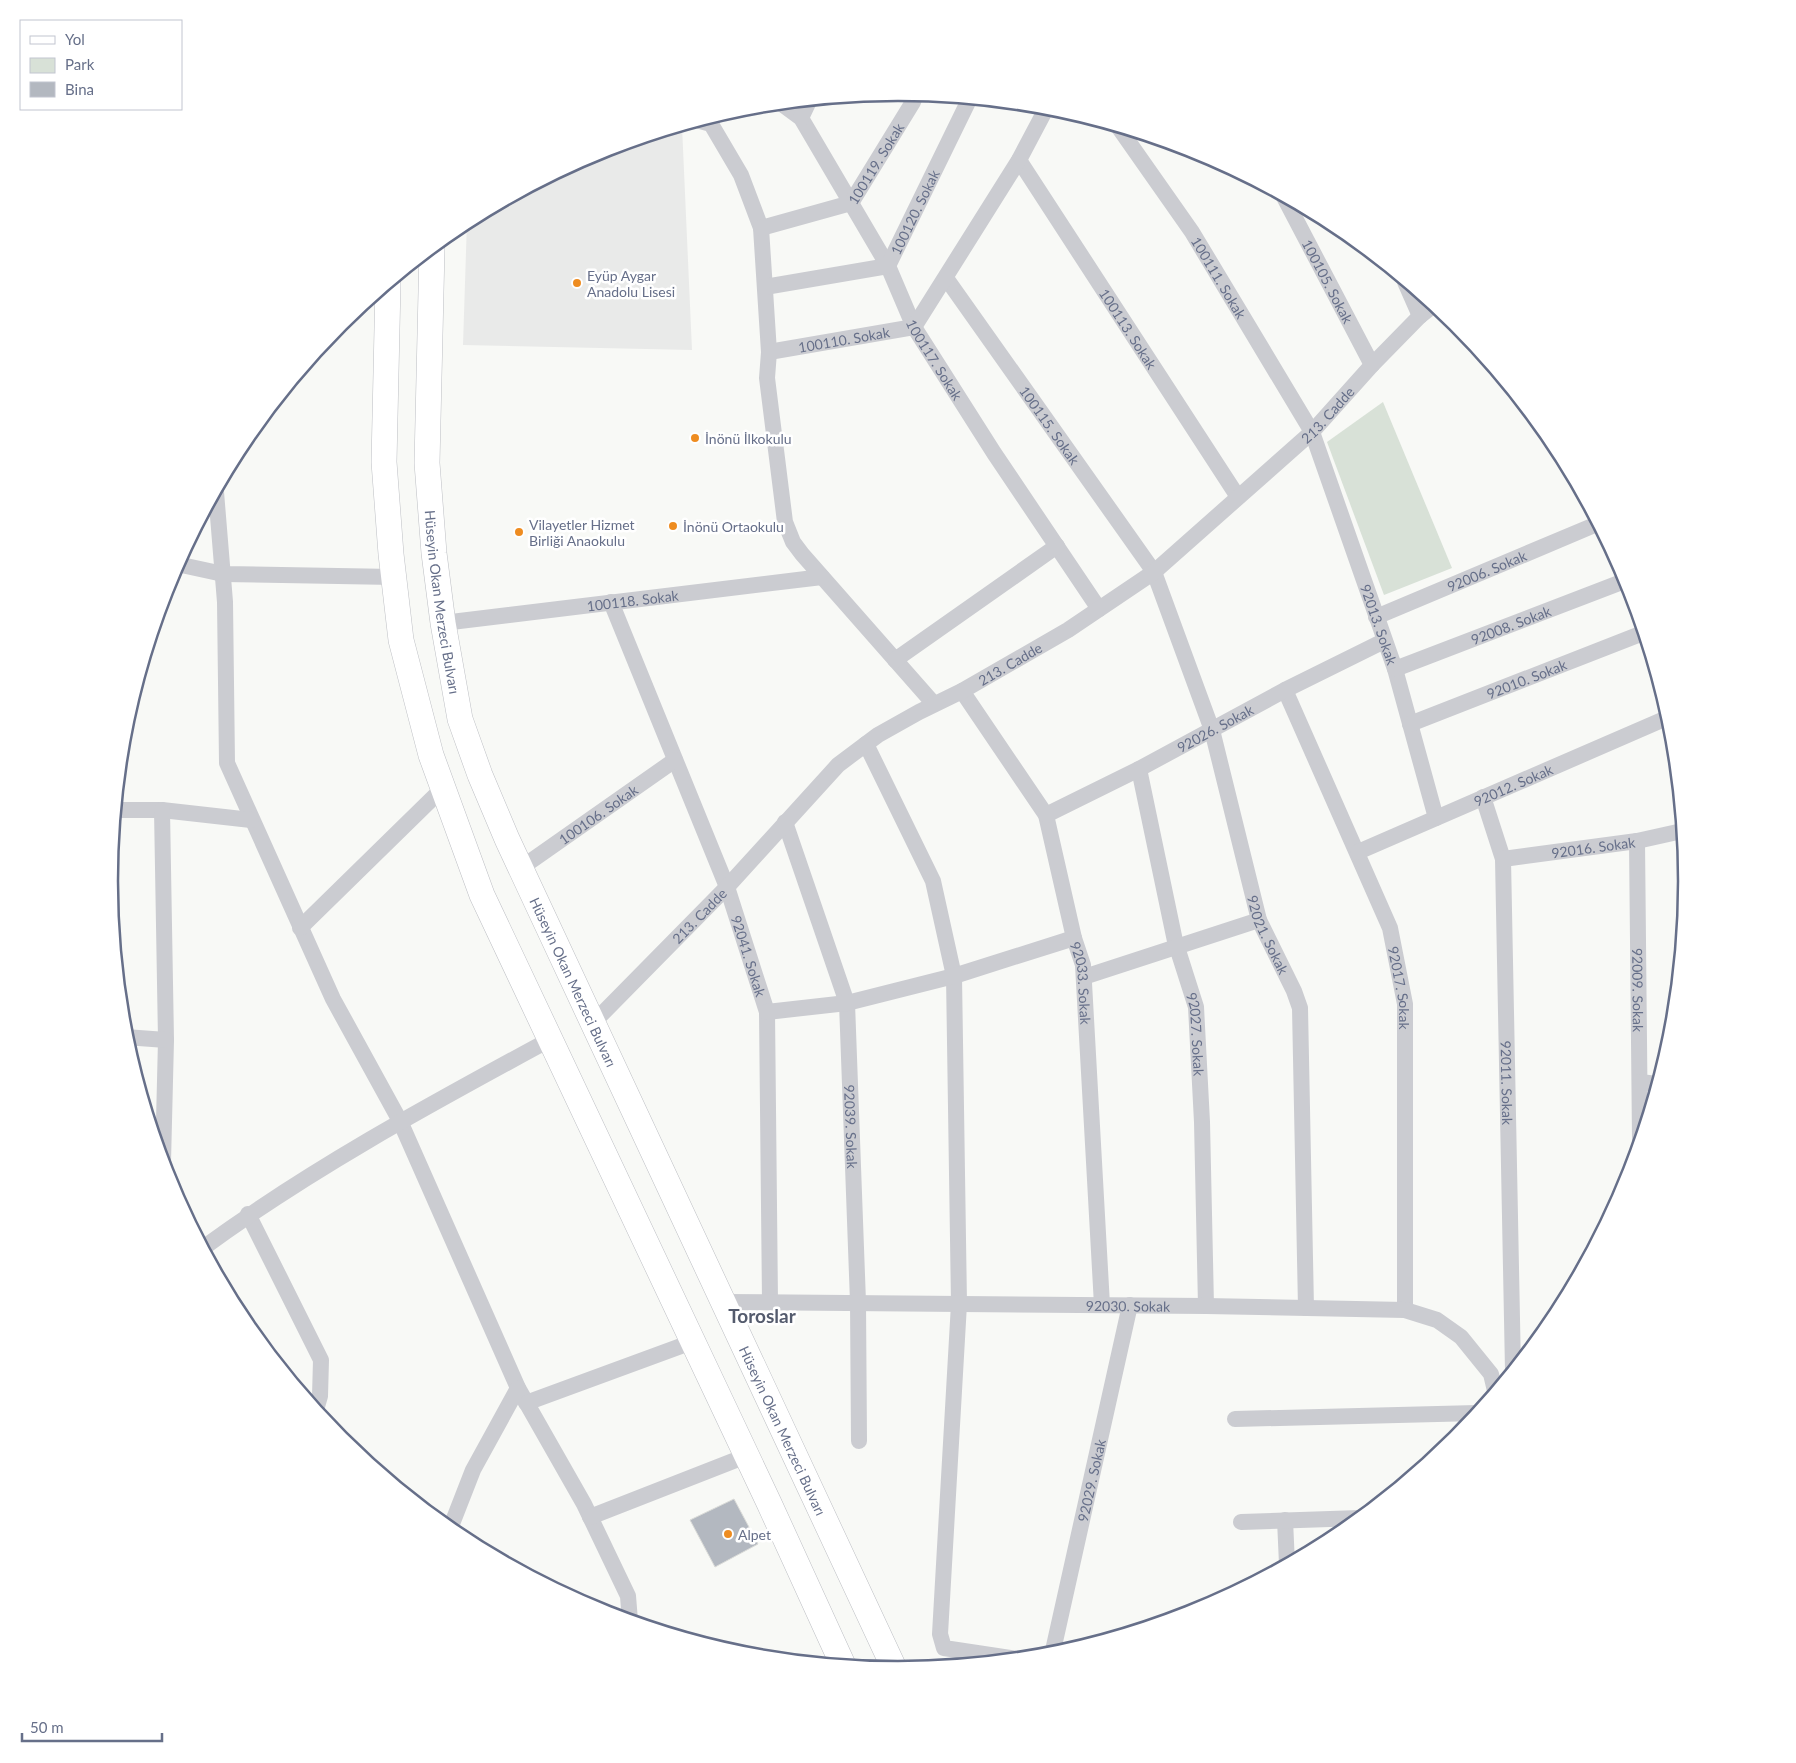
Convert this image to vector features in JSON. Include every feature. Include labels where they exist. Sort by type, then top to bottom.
[{"type":"main road","name":"Hüseyin Okan Merzeci Bulvarı","points":[[432,256],[427,463],[434,553],[443,623],[460,720],[480,775],[520,868],[891,1662]]},
{"type":"main road","points":[[388,292],[384,462],[394,577],[401,640],[431,756],[482,895],[840,1659]]},
{"type":"street","name":"100119. Sokak","points":[[761,228],[851,203],[913,102]]},
{"type":"street","name":"100120. Sokak","points":[[765,287],[888,266],[967,105]]},
{"type":"street","points":[[801,118],[806,107]]},
{"type":"street","name":"100117. Sokak","points":[[789,109],[801,118],[888,266],[914,327],[994,454],[1100,609]]},
{"type":"street","points":[[914,327],[1019,160],[1043,115]]},
{"type":"street","points":[[711,124],[742,175],[761,228],[770,352],[767,378],[785,522],[793,542],[934,704]]},
{"type":"street","name":"100111. Sokak","points":[[1124,135],[1192,232],[1312,432]]},
{"type":"street","name":"100113. Sokak","points":[[1019,160],[1238,497]]},
{"type":"street","name":"100105. Sokak","points":[[1288,206],[1372,365]]},
{"type":"street","name":"100115. Sokak","points":[[946,278],[1154,572]]},
{"type":"street","points":[[1410,293],[1420,316]]},
{"type":"street","name":"213. Cadde","points":[[593,1024],[726,887],[838,765],[878,735],[1068,630],[1154,572],[1312,432],[1372,365],[1428,310]]},
{"type":"street","name":"100110. Sokak","points":[[770,352],[914,327]]},
{"type":"street","name":"92013. Sokak","points":[[1312,432],[1395,669],[1436,818]]},
{"type":"street","points":[[217,501],[226,602],[227,762],[332,999],[400,1121],[518,1388],[590,1517],[628,1596],[629,1613]]},
{"type":"street","name":"92006. Sokak","points":[[1376,617],[1593,526]]},
{"type":"street","points":[[895,660],[1057,546]]},
{"type":"street","points":[[185,566],[223,574],[394,577]]},
{"type":"street","name":"92021. Sokak","points":[[1154,572],[1212,730],[1259,920],[1294,991],[1300,1008],[1306,1308]]},
{"type":"street","name":"100118. Sokak","points":[[443,623],[822,577]]},
{"type":"street","name":"92008. Sokak","points":[[1395,669],[1619,583]]},
{"type":"street","name":"92041. Sokak","points":[[610,602],[726,887],[768,1012],[770,1302]]},
{"type":"street","name":"92010. Sokak","points":[[1410,724],[1638,635]]},
{"type":"street","name":"92026. Sokak","points":[[1046,814],[1139,769],[1285,690],[1384,641]]},
{"type":"street","name":"92033. Sokak","points":[[962,690],[1046,814],[1074,938],[1083,965],[1102,1305]]},
{"type":"street","name":"92017. Sokak","points":[[1285,690],[1390,928],[1405,1004],[1405,1310]]},
{"type":"street","name":"92012. Sokak","points":[[1358,852],[1661,720]]},
{"type":"street","points":[[866,744],[933,881],[954,976],[959,1304],[940,1634],[944,1648],[995,1656]]},
{"type":"street","name":"100106. Sokak","points":[[520,868],[675,760]]},
{"type":"street","name":"92027. Sokak","points":[[1139,769],[1177,947],[1196,1007],[1202,1122],[1206,1306]]},
{"type":"street","points":[[300,928],[443,788]]},
{"type":"street","name":"92011. Sokak","points":[[1484,797],[1503,859],[1513,1361]]},
{"type":"street","points":[[121,810],[162,810],[252,820]]},
{"type":"street","points":[[162,810],[166,1040],[163,1142]]},
{"type":"street","name":"92039. Sokak","points":[[785,822],[847,1003],[858,1302],[859,1441]]},
{"type":"street","name":"92016. Sokak","points":[[1503,859],[1637,841],[1677,832]]},
{"type":"street","name":"92009. Sokak","points":[[1637,841],[1640,1122]]},
{"type":"street","points":[[1084,977],[1259,920]]},
{"type":"street","points":[[768,1012],[847,1003],[954,976],[1074,938]]},
{"type":"street","points":[[134,1038],[166,1040]]},
{"type":"street","points":[[207,1245],[248,1214],[400,1121],[549,1040]]},
{"type":"street","points":[[1640,1082],[1652,1083]]},
{"type":"street","points":[[248,1214],[321,1360],[320,1396],[318,1403]]},
{"type":"street","name":"92030. Sokak","points":[[723,1302],[1130,1305],[1405,1310],[1437,1320],[1462,1337],[1491,1374],[1494,1385]]},
{"type":"street","name":"92029. Sokak","points":[[1054,1646],[1130,1305]]},
{"type":"street","points":[[526,1403],[692,1342]]},
{"type":"street","points":[[453,1522],[473,1470],[518,1388]]},
{"type":"street","points":[[1236,1419],[1469,1413]]},
{"type":"street","points":[[590,1517],[746,1456]]},
{"type":"street","points":[[1241,1522],[1348,1518]]},
{"type":"street","points":[[1285,1520],[1287,1558]]},
{"type":"shaded area","name":"Eyüp Aygar Anadolu Lisesi","points":[[682,132],[692,350],[463,345],[467,232],[508,206],[553,182],[599,161]]},
{"type":"green space","points":[[1383,402],[1452,568],[1384,595],[1327,442]]},
{"type":"building","points":[[734,1499],[758,1544],[715,1567],[690,1520]]},
{"type":"place","name":"Eyüp Aygar Anadolu Lisesi","points":[[577,283]]},
{"type":"place","name":"İnönü İlkokulu","points":[[695,438]]},
{"type":"place","name":"İnönü Ortaokulu","points":[[673,526]]},
{"type":"place","name":"Vilayetler Hizmet Birliği Anaokulu","points":[[519,532]]},
{"type":"place","name":"Alpet","points":[[728,1534]]},
{"type":"district","name":"Toroslar","points":[[762,1315]]}]
